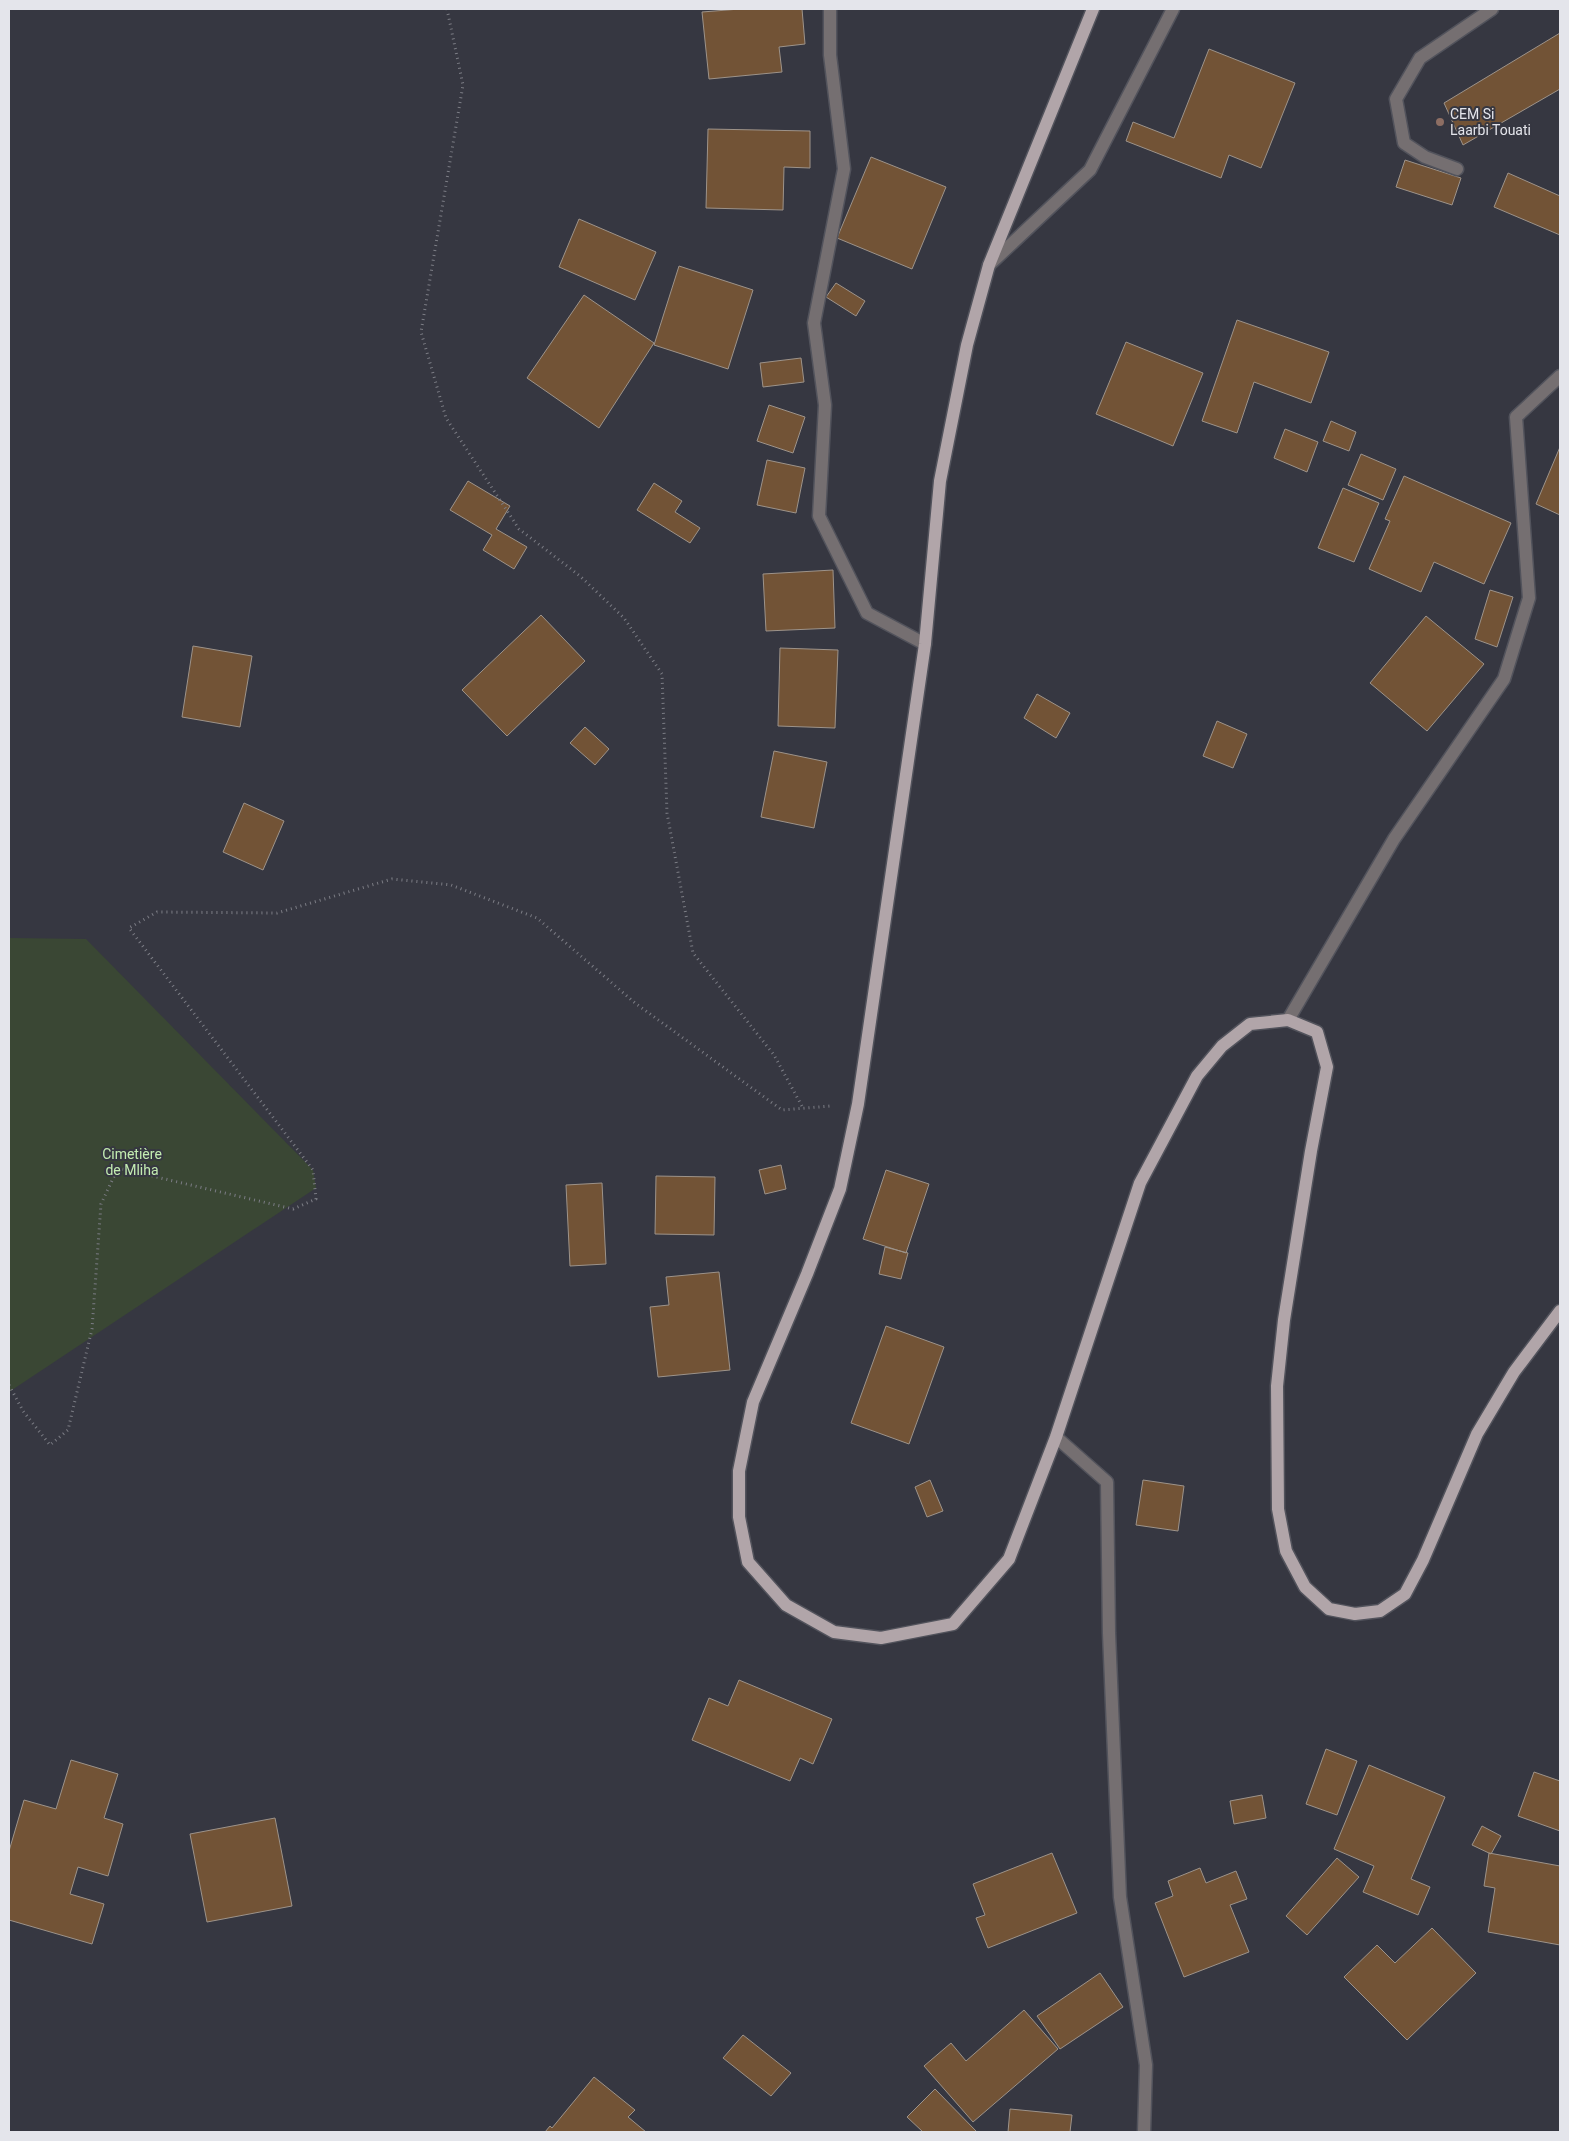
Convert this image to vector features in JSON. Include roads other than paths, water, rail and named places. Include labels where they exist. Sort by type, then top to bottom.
[{"type":"main road","points":[[1093,9],[989,265],[967,345],[940,481],[925,644],[858,1104],[840,1189],[754,1402],[738,1471],[739,1517],[748,1562],[786,1605],[834,1632],[881,1638],[953,1624],[1009,1559],[1056,1437],[1140,1182],[1197,1076],[1222,1046],[1250,1024],[1288,1020],[1317,1032],[1327,1067],[1311,1151],[1286,1311],[1278,1376],[1278,1509],[1286,1551],[1305,1588],[1329,1609],[1355,1614],[1380,1611],[1405,1594],[1423,1560],[1477,1434],[1514,1372],[1560,1311]]},
{"type":"street","points":[[830,9],[830,55],[844,169],[814,323],[825,405],[820,516],[867,613],[925,644]]},
{"type":"street","points":[[989,265],[1090,170],[1173,9]]},
{"type":"street","points":[[1457,169],[1425,157],[1404,144],[1396,99],[1420,58],[1492,9]]},
{"type":"street","points":[[1288,1020],[1394,839],[1504,679],[1529,598],[1516,416],[1560,376]]},
{"type":"street","points":[[1056,1437],[1107,1482],[1109,1633],[1120,1897],[1146,2066],[1144,2132]]},
{"type":"place","name":"CEM Si Laarbi Touati","points":[[1440,122]]},
{"type":"park label","name":"Cimetière de Mliha","points":[[132,1162]]}]
